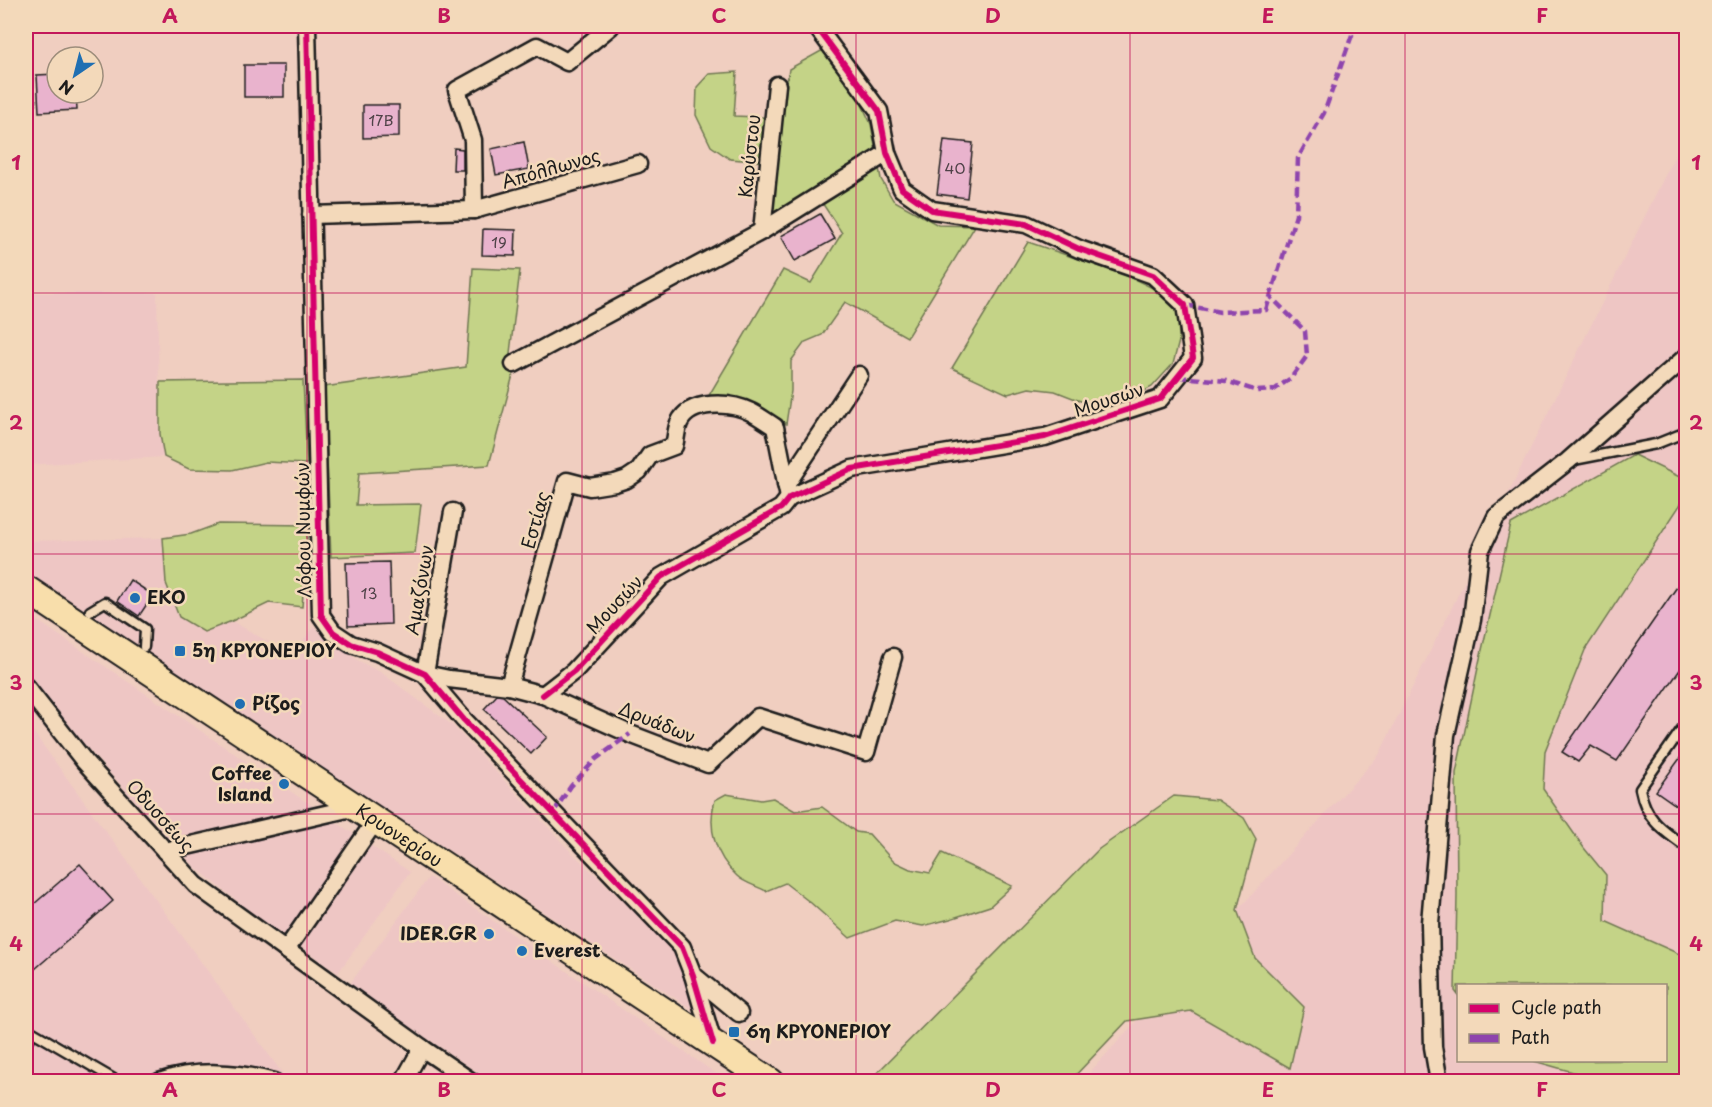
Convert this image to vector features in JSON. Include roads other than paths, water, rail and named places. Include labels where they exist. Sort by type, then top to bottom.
[{"type":"main road","name":"Κρυονερίου","points":[[26,589],[771,1082]]},
{"type":"street","name":"Λόφου Νυμφών","points":[[307,26],[321,615],[333,632],[351,644],[377,652],[425,674],[464,720],[682,947],[693,975],[713,1043]]},
{"type":"street","name":"Απόλλωνος","points":[[474,210],[473,140],[457,90],[537,46],[567,62],[611,26]]},
{"type":"street","name":"Μουσών","points":[[543,695],[574,671],[661,577],[781,508],[787,492],[852,469],[1046,437],[1160,399],[1193,358],[1185,305],[1153,275],[1079,249],[1026,224],[932,210],[902,189],[886,153],[879,111],[816,26]]},
{"type":"street","name":"Καρύστου","points":[[762,231],[777,85]]},
{"type":"street","points":[[514,364],[762,231],[886,153]]},
{"type":"street","name":"Απόλλωνος","points":[[311,215],[474,210],[638,164]]},
{"type":"street","points":[[1439,1082],[1434,1047],[1430,923],[1446,735],[1472,620],[1480,551],[1496,517],[1568,461],[1686,357]]},
{"type":"street","points":[[787,492],[859,375]]},
{"type":"street","name":"Εστίας","points":[[508,686],[567,482],[590,487],[627,479],[639,471],[650,455],[674,446],[679,423],[686,412],[698,407],[721,405],[749,411],[775,427],[787,492]]},
{"type":"street","name":"Αμαζόνων","points":[[425,674],[453,512]]},
{"type":"street","name":"Δρυάδων","points":[[425,674],[508,686],[543,695],[630,734],[708,765],[758,717],[866,752],[893,657]]},
{"type":"street","name":"Οδυσσέως","points":[[26,687],[85,762],[196,885],[472,1082]]},
{"type":"street","points":[[165,851],[366,814]]},
{"type":"street","points":[[286,950],[366,814]]},
{"type":"street","points":[[693,975],[739,1013]]},
{"type":"street","points":[[403,1082],[422,1048]]},
{"type":"street","points":[[159,1082],[195,1074],[243,1074],[274,1082]]},
{"type":"lane","points":[[1568,461],[1656,444],[1686,432]]},
{"type":"lane","points":[[90,611],[105,602],[145,629],[144,647]]},
{"type":"lane","points":[[1686,723],[1640,789],[1644,807],[1662,830],[1686,847]]},
{"type":"lane","points":[[26,1042],[33,1032],[119,1082]]},
{"type":"lane","points":[[26,1077],[35,1082]]},
{"type":"place","name":"EKO","points":[[135,598]]},
{"type":"place","name":"5η ΚΡΥΟΝΕΡΙΟΥ","points":[[180,651]]},
{"type":"place","name":"Ρίζος","points":[[240,704]]},
{"type":"place","name":"Coffee Island","points":[[284,784]]},
{"type":"place","name":"IDER.GR","points":[[489,934]]},
{"type":"place","name":"Everest","points":[[522,951]]},
{"type":"place","name":"6η ΚΡΥΟΝΕΡΙΟΥ","points":[[734,1032]]}]
